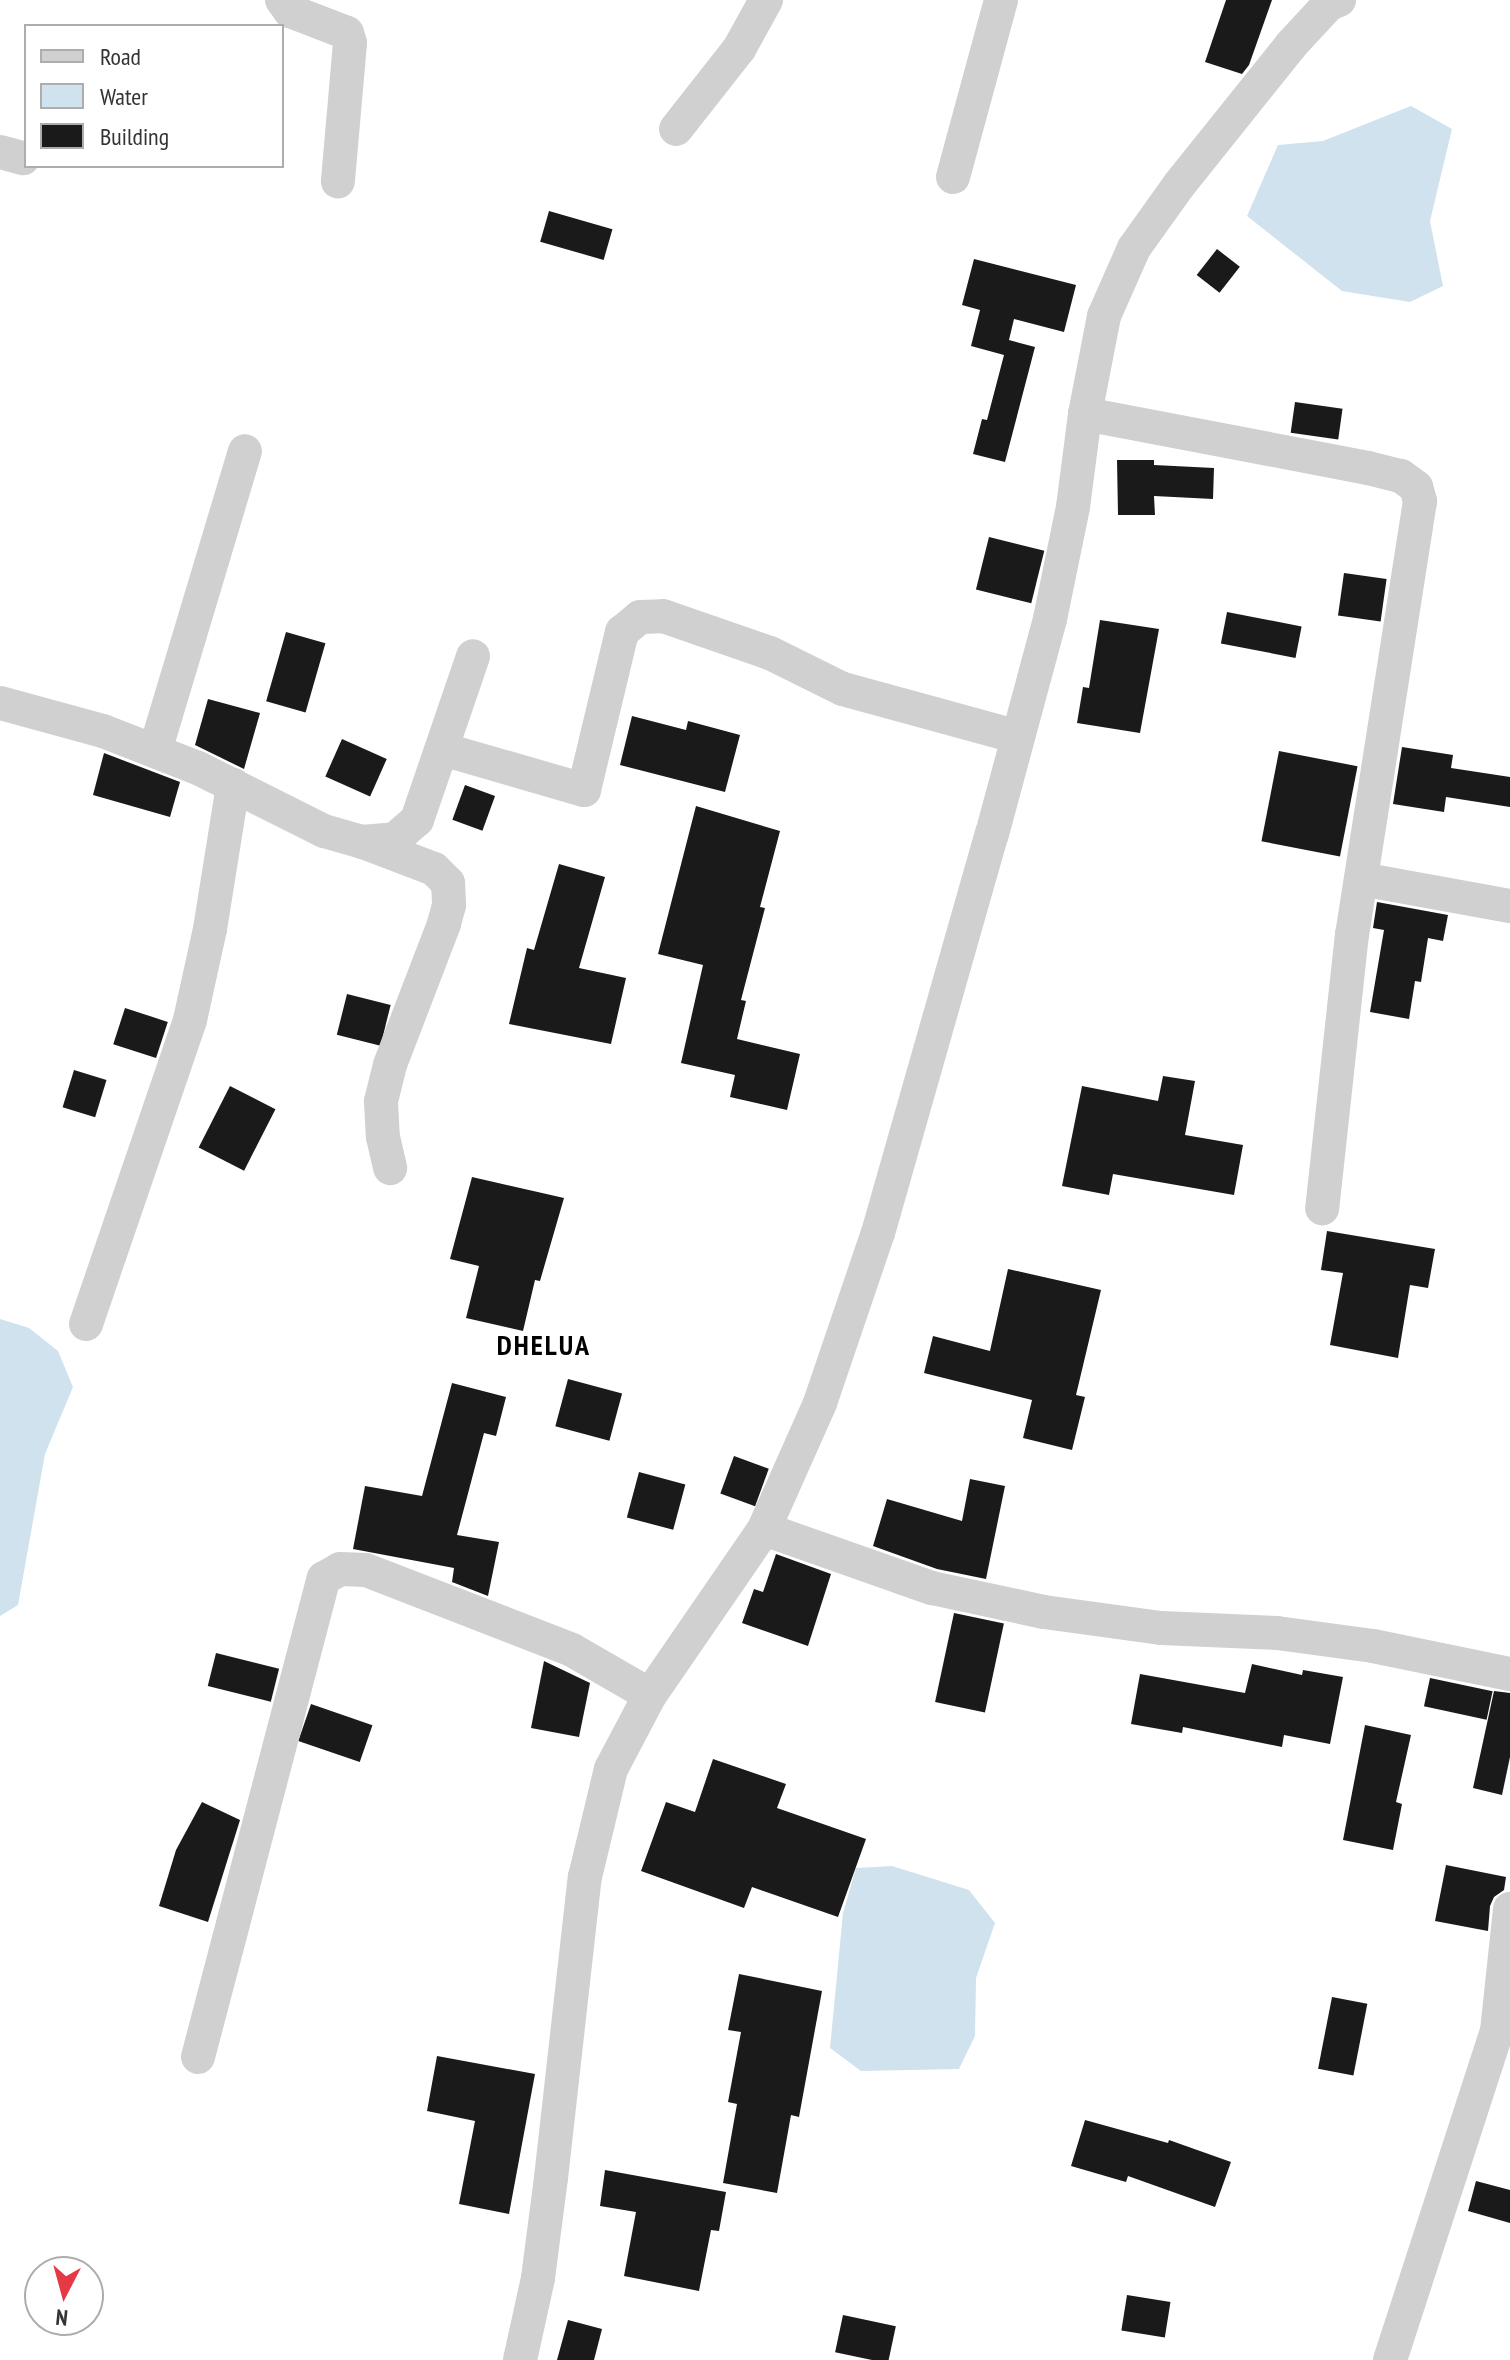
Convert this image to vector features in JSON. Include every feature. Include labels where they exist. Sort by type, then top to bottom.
[{"type":"street","points":[[282,0],[290,11],[347,33],[350,43],[338,181]]},
{"type":"street","points":[[676,129],[739,49],[766,0]]},
{"type":"street","points":[[953,177],[1001,0]]},
{"type":"street","points":[[520,2360],[538,2278],[585,1877],[611,1769],[650,1695],[764,1529],[820,1403],[878,1233],[1050,619],[1070,521],[1085,414],[1104,316],[1134,248],[1291,45],[1331,1]]},
{"type":"street","points":[[1085,414],[1368,468],[1401,476],[1416,487],[1420,501],[1361,879],[1322,1208]]},
{"type":"street","points":[[155,751],[245,451]]},
{"type":"street","points":[[442,749],[584,790],[622,632],[640,617],[663,616],[770,653],[843,689],[1018,737]]},
{"type":"street","points":[[362,842],[395,839],[417,820],[473,656]]},
{"type":"street","points":[[0,703],[103,731],[155,751],[233,785],[324,831],[434,869],[448,883],[449,905],[444,924],[390,1065],[381,1102],[383,1137],[390,1168]]},
{"type":"street","points":[[86,1324],[190,1020],[233,785]]},
{"type":"street","points":[[1361,879],[1510,906]]},
{"type":"street","points":[[764,1529],[932,1588],[1044,1612],[1161,1628],[1277,1633],[1373,1646],[1510,1674]]},
{"type":"street","points":[[198,2057],[324,1578],[340,1569],[366,1570],[572,1650],[650,1695]]},
{"type":"street","points":[[1390,2360],[1503,2033],[1510,1909]]},
{"type":"water","points":[[1411,106],[1452,129],[1430,221],[1443,286],[1410,302],[1342,291],[1247,216],[1278,145],[1323,141]]},
{"type":"water","points":[[0,1319],[29,1328],[58,1351],[73,1387],[45,1454],[18,1605],[0,1616]]},
{"type":"water","points":[[892,1866],[969,1890],[995,1923],[976,1978],[975,2036],[959,2069],[861,2071],[830,2048],[843,1913],[856,1868]]},
{"type":"building","points":[[1226,0],[1272,0],[1249,65],[1242,74],[1205,62]]},
{"type":"building","points":[[549,211],[612,229],[604,260],[540,242]]},
{"type":"building","points":[[1217,249],[1240,267],[1220,293],[1197,275]]},
{"type":"building","points":[[974,259],[1076,285],[1064,332],[1014,319],[1009,340],[1035,347],[1005,462],[973,454],[982,419],[987,420],[1004,355],[971,346],[980,310],[962,305]]},
{"type":"building","points":[[1295,402],[1343,409],[1338,439],[1291,433]]},
{"type":"building","points":[[1117,460],[1154,460],[1154,465],[1214,468],[1213,499],[1154,496],[1155,515],[1118,515]]},
{"type":"building","points":[[989,537],[1044,551],[1031,603],[976,589]]},
{"type":"building","points":[[1344,573],[1387,579],[1381,622],[1338,616]]},
{"type":"building","points":[[1227,612],[1302,627],[1295,658],[1221,643]]},
{"type":"building","points":[[1100,620],[1159,629],[1140,733],[1077,723],[1083,687],[1089,688]]},
{"type":"building","points":[[286,632],[325,643],[306,713],[266,701]]},
{"type":"building","points":[[208,699],[260,713],[244,769],[195,745]]},
{"type":"building","points":[[632,716],[686,730],[688,721],[740,735],[725,792],[620,765]]},
{"type":"building","points":[[342,739],[387,759],[370,796],[325,776]]},
{"type":"building","points":[[1402,747],[1453,755],[1451,768],[1510,777],[1510,807],[1446,797],[1444,812],[1393,804]]},
{"type":"building","points":[[1279,751],[1358,766],[1340,857],[1261,841]]},
{"type":"building","points":[[104,753],[180,782],[170,817],[93,795]]},
{"type":"building","points":[[465,785],[495,796],[482,831],[452,820]]},
{"type":"building","points":[[696,806],[780,831],[760,907],[765,908],[741,1000],[746,1001],[737,1039],[800,1054],[787,1110],[730,1097],[735,1075],[681,1063],[703,965],[658,954]]},
{"type":"building","points":[[559,864],[605,877],[579,968],[626,978],[611,1044],[509,1024],[527,948],[534,950]]},
{"type":"building","points":[[1377,902],[1448,915],[1443,941],[1428,938],[1421,982],[1415,981],[1409,1019],[1370,1012],[1384,930],[1373,928]]},
{"type":"building","points":[[347,994],[391,1005],[381,1046],[337,1035]]},
{"type":"building","points":[[125,1008],[168,1022],[156,1058],[113,1044]]},
{"type":"building","points":[[74,1070],[107,1080],[95,1117],[63,1107]]},
{"type":"building","points":[[1163,1076],[1195,1081],[1185,1135],[1243,1145],[1234,1195],[1113,1174],[1109,1195],[1062,1186],[1082,1086],[1158,1101]]},
{"type":"building","points":[[230,1086],[275,1109],[244,1171],[199,1147]]},
{"type":"building","points":[[472,1177],[564,1198],[540,1281],[535,1280],[523,1331],[466,1318],[479,1266],[450,1259]]},
{"type":"building","points":[[1327,1231],[1435,1249],[1428,1288],[1410,1285],[1398,1358],[1330,1345],[1343,1273],[1321,1270]]},
{"type":"building","points":[[1008,1269],[1101,1290],[1076,1395],[1085,1397],[1072,1450],[1023,1438],[1032,1400],[924,1373],[933,1336],[990,1351]]},
{"type":"building","points":[[568,1379],[622,1393],[609,1441],[555,1426]]},
{"type":"building","points":[[452,1383],[506,1397],[496,1436],[484,1433],[457,1535],[499,1542],[488,1596],[452,1582],[454,1568],[353,1549],[365,1486],[422,1496]]},
{"type":"building","points":[[734,1456],[769,1469],[755,1506],[720,1494]]},
{"type":"building","points":[[639,1472],[685,1484],[673,1530],[627,1517]]},
{"type":"building","points":[[970,1479],[1005,1486],[986,1579],[937,1569],[873,1546],[887,1499],[962,1521]]},
{"type":"building","points":[[776,1554],[831,1574],[808,1646],[742,1623],[754,1589],[763,1592]]},
{"type":"building","points":[[954,1613],[1004,1624],[985,1713],[935,1702]]},
{"type":"building","points":[[216,1653],[279,1669],[271,1702],[208,1686]]},
{"type":"building","points":[[544,1661],[590,1683],[579,1737],[531,1728]]},
{"type":"building","points":[[1252,1664],[1302,1675],[1303,1670],[1343,1677],[1330,1744],[1284,1735],[1282,1747],[1183,1727],[1182,1733],[1131,1724],[1140,1674],[1245,1693]]},
{"type":"building","points":[[1430,1678],[1493,1691],[1487,1720],[1424,1706]]},
{"type":"building","points":[[1494,1691],[1510,1693],[1510,1757],[1502,1795],[1473,1788]]},
{"type":"building","points":[[311,1704],[372,1725],[360,1762],[298,1741]]},
{"type":"building","points":[[1365,1725],[1411,1735],[1396,1802],[1402,1804],[1393,1850],[1343,1840]]},
{"type":"building","points":[[713,1759],[786,1784],[777,1808],[866,1839],[838,1917],[752,1887],[744,1908],[641,1871],[666,1802],[695,1812]]},
{"type":"building","points":[[202,1802],[240,1820],[208,1922],[159,1906],[176,1850]]},
{"type":"building","points":[[1446,1865],[1506,1877],[1504,1890],[1494,1897],[1490,1906],[1488,1931],[1435,1921]]},
{"type":"building","points":[[739,1974],[822,1991],[799,2117],[791,2115],[777,2193],[723,2183],[737,2104],[728,2102],[741,2032],[728,2030]]},
{"type":"building","points":[[1332,1997],[1367,2004],[1353,2076],[1318,2069]]},
{"type":"building","points":[[437,2056],[535,2074],[509,2214],[459,2204],[475,2121],[427,2111]]},
{"type":"building","points":[[1085,2120],[1168,2143],[1169,2140],[1231,2162],[1215,2207],[1128,2176],[1126,2182],[1071,2166]]},
{"type":"building","points":[[605,2170],[726,2192],[719,2231],[711,2230],[699,2291],[624,2276],[636,2212],[600,2206]]},
{"type":"building","points":[[1476,2181],[1510,2190],[1510,2223],[1468,2211]]},
{"type":"building","points":[[1127,2295],[1170,2302],[1165,2337],[1121,2331]]},
{"type":"building","points":[[843,2315],[896,2326],[889,2360],[872,2360],[835,2352]]},
{"type":"building","points":[[568,2320],[602,2329],[594,2360],[557,2360]]},
{"type":"district","name":"DHELUA","points":[[544,1345]]}]
